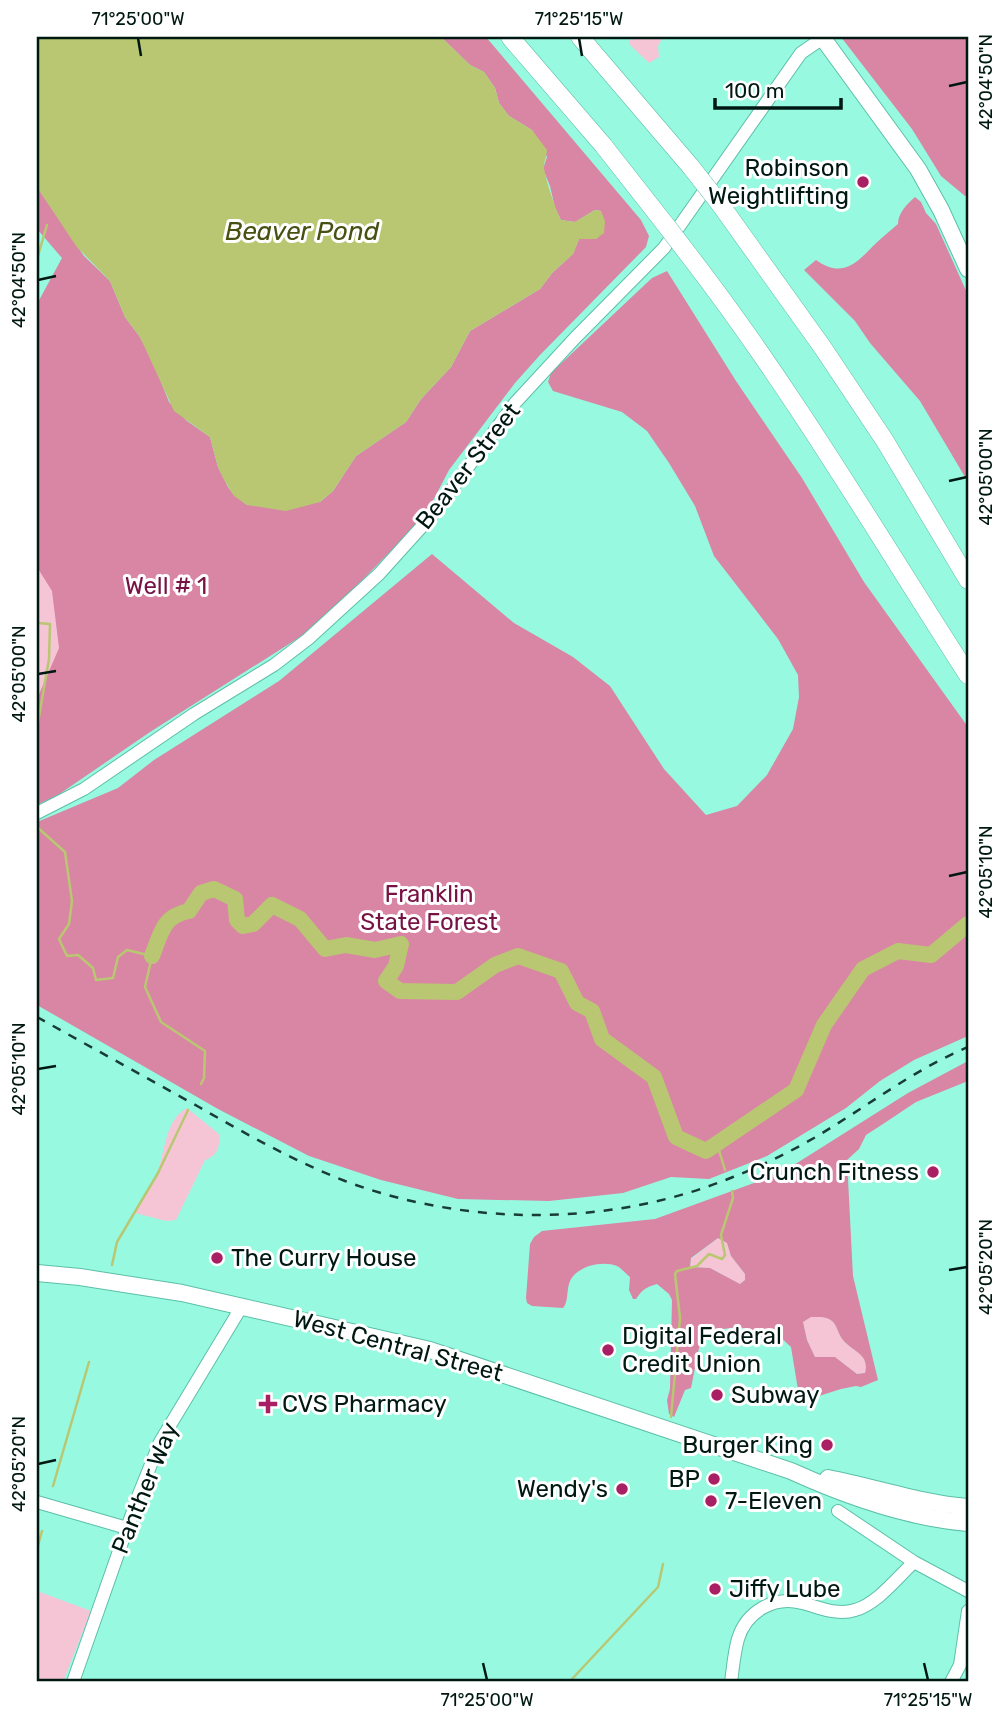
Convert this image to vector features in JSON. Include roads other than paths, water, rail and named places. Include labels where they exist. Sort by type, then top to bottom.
[{"type":"highway","points":[[510,37],[603,145],[720,295],[968,675]]},
{"type":"highway","points":[[580,37],[720,204],[823,348],[878,431],[968,580]]},
{"type":"main road","points":[[822,37],[918,169],[941,210],[968,269]]},
{"type":"main road","name":"West Central Street","points":[[37,1273],[182,1293],[430,1350],[791,1471],[830,1488],[904,1511],[968,1523]]},
{"type":"main road","name":"West Central Street","points":[[791,1471],[936,1503],[968,1507]]},
{"type":"street","name":"Beaver Street","points":[[37,813],[84,789],[194,714],[274,665],[308,639],[379,574],[435,512],[515,403],[664,248],[796,61],[822,37]]},
{"type":"street","name":"Panther Way","points":[[73,1682],[127,1528],[166,1431],[242,1306]]},
{"type":"street","points":[[37,1502],[127,1528]]},
{"type":"street","points":[[838,1511],[914,1562],[968,1591]]},
{"type":"street","points":[[731,1682],[741,1632],[761,1608],[774,1602],[790,1600],[831,1611],[856,1610],[876,1597],[914,1562]]},
{"type":"street","points":[[951,1682],[960,1665],[968,1611]]},
{"type":"water","name":"Beaver Pond","points":[[37,37],[441,37],[470,65],[484,72],[495,88],[499,103],[509,116],[532,130],[547,150],[544,170],[561,220],[575,222],[595,210],[601,211],[605,221],[604,233],[596,239],[579,239],[573,254],[552,273],[540,289],[470,331],[451,367],[421,399],[406,422],[356,456],[333,491],[320,502],[286,511],[247,505],[234,496],[223,478],[210,437],[174,411],[140,337],[125,317],[110,281],[76,246],[37,187]]},
{"type":"waterway","points":[[37,259],[47,225]]},
{"type":"waterway","points":[[37,623],[50,624],[49,659],[37,728]]},
{"type":"waterway","points":[[37,827],[65,852],[72,901],[69,924],[59,939],[67,956],[78,955],[93,968],[96,980],[113,978],[118,957],[127,950],[152,956],[145,987],[161,1022],[205,1051],[204,1078],[201,1084]]},
{"type":"waterway","points":[[152,956],[168,922],[180,913],[189,911],[201,893],[214,889],[235,899],[237,920],[243,926],[253,924],[272,905],[300,919],[325,949],[346,945],[375,950],[401,944],[396,966],[386,981],[400,991],[457,992],[495,965],[518,956],[561,971],[577,1003],[592,1011],[602,1039],[654,1077],[676,1137],[706,1151],[796,1090],[824,1025],[863,969],[898,951],[931,955],[968,924]]},
{"type":"waterway","points":[[112,1265],[117,1242],[158,1173],[188,1110]]},
{"type":"waterway","points":[[717,1144],[725,1170]]},
{"type":"waterway","points":[[671,1417],[680,1318],[675,1274],[677,1271],[697,1266],[709,1254],[722,1259],[725,1255],[721,1235],[733,1198],[732,1191]]},
{"type":"waterway","points":[[53,1486],[89,1362]]},
{"type":"waterway","points":[[37,1549],[42,1531]]},
{"type":"waterway","points":[[572,1679],[658,1587],[663,1564]]},
{"type":"railway","points":[[37,1017],[252,1137],[345,1181],[440,1207],[539,1215],[638,1205],[733,1177],[804,1144],[909,1078],[968,1047]]},
{"type":"place","name":"Robinson Weightlifting","points":[[863,182]]},
{"type":"place","name":"Crunch Fitness","points":[[933,1172]]},
{"type":"place","name":"The Curry House","points":[[217,1258]]},
{"type":"place","name":"Digital Federal Credit Union","points":[[608,1350]]},
{"type":"place","name":"Subway","points":[[717,1395]]},
{"type":"place","name":"CVS Pharmacy","points":[[268,1404]]},
{"type":"place","name":"Burger King","points":[[827,1445]]},
{"type":"place","name":"BP","points":[[714,1479]]},
{"type":"place","name":"Wendy's","points":[[622,1489]]},
{"type":"place","name":"7-Eleven","points":[[711,1501]]},
{"type":"place","name":"Jiffy Lube","points":[[715,1589]]},
{"type":"park label","name":"Well # 1","points":[[166,586]]},
{"type":"park label","name":"Franklin State Forest","points":[[429,908]]}]
